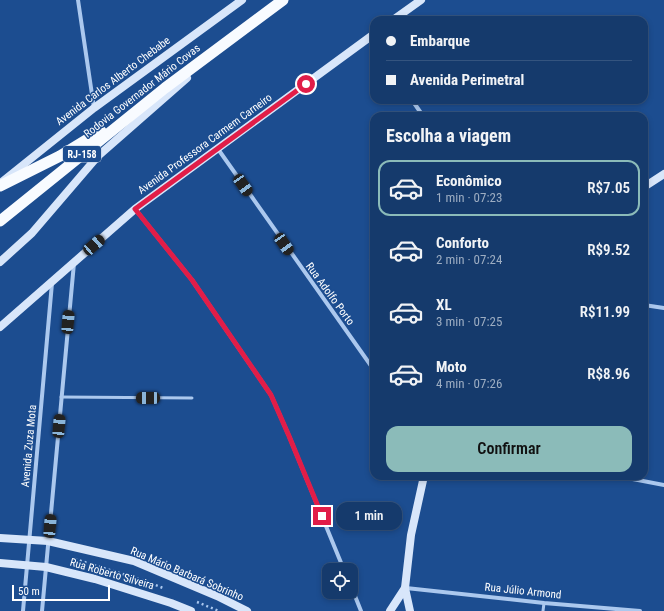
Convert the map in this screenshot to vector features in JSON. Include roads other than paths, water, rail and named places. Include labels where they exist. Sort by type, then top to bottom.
[{"type":"highway","name":"Rodovia Governador Mário Covas","points":[[0,221],[165,88],[284,0]]},
{"type":"highway","points":[[0,185],[60,156],[127,115],[165,88]]},
{"type":"main road","name":"Avenida Carlos Alberto Chebabe","points":[[0,185],[94,108],[242,0]]},
{"type":"main road","points":[[399,16],[421,0]]},
{"type":"main road","name":"Avenida Professora Carmem Carneiro","points":[[0,327],[135,209],[370,37]]},
{"type":"main road","points":[[0,262],[32,233],[98,156],[229,40]]},
{"type":"main road","points":[[648,184],[664,174]]},
{"type":"main road","points":[[410,611],[405,588],[411,535],[423,480]]},
{"type":"main road","name":"Rua Mário Barbará Sobrinho","points":[[0,538],[48,541],[134,561],[217,596],[247,611]]},
{"type":"main road","points":[[0,563],[26,565]]},
{"type":"main road","name":"Rua Roberto Silveira","points":[[26,565],[46,567],[95,579],[171,603],[191,611]]},
{"type":"main road","points":[[390,611],[405,588]]},
{"type":"street","points":[[78,0],[94,108]]},
{"type":"street","name":"Rua Adolfo Porto","points":[[218,149],[370,364]]},
{"type":"street","points":[[135,209],[192,280],[271,395],[341,563]]},
{"type":"street","points":[[42,611],[74,263]]},
{"type":"street","name":"Avenida Zuza Mota","points":[[23,611],[52,282]]},
{"type":"street","points":[[648,306],[664,308]]},
{"type":"street","points":[[638,480],[664,485]]},
{"type":"street","name":"Rua Júlio Armond","points":[[405,588],[544,603],[640,611]]},
{"type":"street","points":[[356,599],[361,611]]},
{"type":"lane","points":[[61,397],[192,398]]},
{"type":"lane","points":[[543,611],[544,603]]}]
